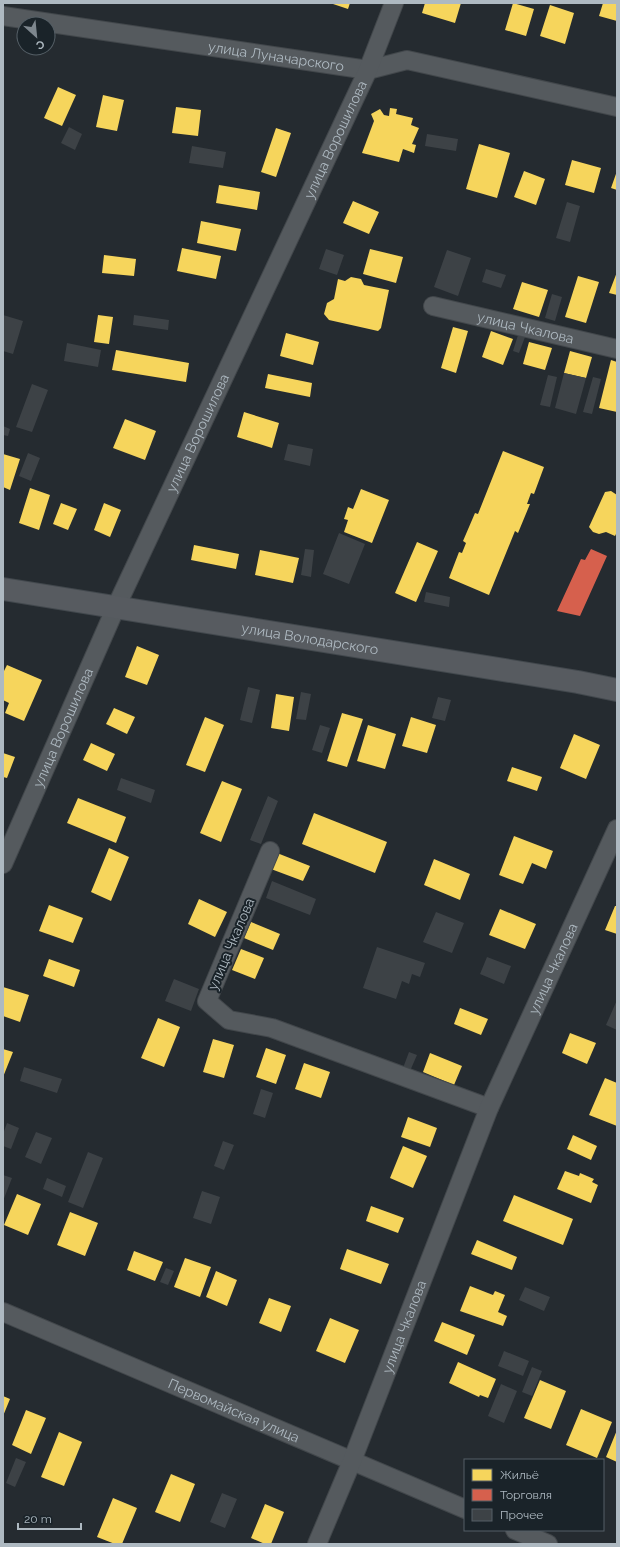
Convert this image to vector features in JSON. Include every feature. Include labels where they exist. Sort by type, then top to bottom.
[{"type":"main road","name":"улица Володарского","points":[[3,589],[570,680],[617,690]]},
{"type":"street","name":"улица Ворошилова","points":[[3,864],[116,607],[368,70],[394,3]]},
{"type":"street","name":"улица Луначарского","points":[[3,16],[368,70],[407,60],[617,107]]},
{"type":"street","name":"улица Чкалова","points":[[434,306],[617,349]]},
{"type":"street","name":"улица Чкалова","points":[[317,1544],[352,1461],[489,1108],[617,829]]},
{"type":"street","name":"улица Чкалова","points":[[270,851],[207,1001],[229,1020],[272,1028],[489,1108]]},
{"type":"street","name":"Первомайская улица","points":[[3,1312],[464,1509]]},
{"type":"street","points":[[517,1531],[548,1544]]},
{"type":"building: Жильё","points":[[330,3],[350,3],[348,9]]},
{"type":"building: Жильё","points":[[425,3],[461,3],[455,23],[422,13]]},
{"type":"building: Жильё","points":[[513,3],[534,9],[526,36],[505,30]]},
{"type":"building: Жильё","points":[[603,3],[617,3],[617,21],[599,16]]},
{"type":"building: Жильё","points":[[550,5],[574,13],[565,44],[540,36]]},
{"type":"building: Жильё","points":[[58,87],[76,95],[62,126],[44,118]]},
{"type":"building: Жильё","points":[[103,95],[124,100],[117,131],[96,127]]},
{"type":"building: Жильё","points":[[176,107],[201,110],[198,136],[172,133]]},
{"type":"building: Жильё","points":[[390,108],[397,109],[396,114],[413,118],[411,125],[419,128],[412,144],[416,145],[414,153],[403,149],[399,162],[362,153],[374,121],[371,114],[380,109],[384,115],[389,116]]},
{"type":"building: Жильё","points":[[276,128],[291,133],[276,177],[261,172]]},
{"type":"building: Жильё","points":[[479,144],[510,153],[497,198],[466,189]]},
{"type":"building: Жильё","points":[[572,160],[601,168],[594,193],[565,185]]},
{"type":"building: Жильё","points":[[524,171],[545,179],[536,205],[514,197]]},
{"type":"building: Жильё","points":[[617,171],[617,190],[611,188]]},
{"type":"building: Жильё","points":[[219,185],[260,192],[257,210],[216,203]]},
{"type":"building: Жильё","points":[[353,201],[379,212],[369,234],[343,223]]},
{"type":"building: Жильё","points":[[201,221],[241,229],[236,251],[197,243]]},
{"type":"building: Жильё","points":[[182,248],[221,256],[216,279],[177,271]]},
{"type":"building: Жильё","points":[[370,249],[403,257],[396,283],[363,274]]},
{"type":"building: Жильё","points":[[104,255],[136,259],[134,276],[102,273]]},
{"type":"building: Жильё","points":[[617,272],[617,295],[609,293]]},
{"type":"building: Жильё","points":[[578,276],[599,282],[586,323],[565,317]]},
{"type":"building: Жильё","points":[[351,277],[361,279],[364,285],[389,290],[381,328],[378,331],[329,320],[324,314],[327,303],[334,299],[338,279],[345,281]]},
{"type":"building: Жильё","points":[[522,282],[548,290],[539,317],[513,309]]},
{"type":"building: Жильё","points":[[98,315],[113,317],[109,344],[94,342]]},
{"type":"building: Жильё","points":[[453,327],[468,331],[456,373],[441,368]]},
{"type":"building: Жильё","points":[[491,331],[513,339],[503,365],[482,357]]},
{"type":"building: Жильё","points":[[286,333],[319,342],[313,365],[280,356]]},
{"type":"building: Жильё","points":[[529,342],[552,348],[545,370],[523,364]]},
{"type":"building: Жильё","points":[[116,350],[189,363],[186,382],[112,370]]},
{"type":"building: Жильё","points":[[570,351],[592,357],[586,378],[564,373]]},
{"type":"building: Жильё","points":[[611,360],[617,362],[617,412],[599,408]]},
{"type":"building: Жильё","points":[[268,374],[312,383],[310,397],[265,388]]},
{"type":"building: Жильё","points":[[244,412],[279,423],[272,448],[237,437]]},
{"type":"building: Жильё","points":[[125,419],[156,431],[145,460],[113,448]]},
{"type":"building: Жильё","points":[[503,451],[544,467],[534,494],[531,493],[527,504],[530,504],[518,533],[515,531],[489,595],[449,578],[459,552],[462,553],[466,543],[463,541],[475,513],[478,514]]},
{"type":"building: Жильё","points":[[3,454],[20,459],[10,490],[3,487]]},
{"type":"building: Жильё","points":[[30,488],[50,495],[39,530],[19,523]]},
{"type":"building: Жильё","points":[[361,489],[389,500],[372,543],[344,532],[348,520],[344,519],[348,507],[353,509]]},
{"type":"building: Жильё","points":[[611,491],[617,495],[617,532],[615,536],[606,532],[599,534],[593,532],[589,527],[605,492]]},
{"type":"building: Жильё","points":[[61,503],[77,509],[68,530],[53,524]]},
{"type":"building: Жильё","points":[[104,503],[121,510],[110,537],[94,530]]},
{"type":"building: Жильё","points":[[417,542],[438,551],[416,602],[395,593]]},
{"type":"building: Жильё","points":[[194,545],[239,554],[236,569],[191,560]]},
{"type":"building: Жильё","points":[[260,550],[299,558],[293,583],[255,575]]},
{"type":"building: Жильё","points":[[137,646],[159,655],[147,685],[125,677]]},
{"type":"building: Жильё","points":[[7,665],[42,680],[24,721],[5,713],[9,703],[3,700],[3,673]]},
{"type":"building: Жильё","points":[[276,694],[294,697],[289,731],[271,728]]},
{"type":"building: Жильё","points":[[114,708],[135,717],[127,734],[106,724]]},
{"type":"building: Жильё","points":[[342,713],[363,719],[347,767],[327,761]]},
{"type":"building: Жильё","points":[[205,717],[224,725],[205,772],[186,765]]},
{"type":"building: Жильё","points":[[411,717],[436,725],[427,753],[402,746]]},
{"type":"building: Жильё","points":[[368,725],[396,734],[385,769],[357,761]]},
{"type":"building: Жильё","points":[[574,734],[600,745],[586,779],[560,768]]},
{"type":"building: Жильё","points":[[91,743],[115,754],[107,771],[83,760]]},
{"type":"building: Жильё","points":[[3,753],[15,757],[7,778],[3,777]]},
{"type":"building: Жильё","points":[[512,767],[542,777],[537,791],[507,781]]},
{"type":"building: Жильё","points":[[222,781],[242,789],[221,842],[200,833]]},
{"type":"building: Жильё","points":[[78,798],[126,817],[116,843],[67,823]]},
{"type":"building: Жильё","points":[[314,813],[387,842],[375,873],[302,844]]},
{"type":"building: Жильё","points":[[514,836],[553,851],[546,869],[532,863],[523,884],[499,875]]},
{"type":"building: Жильё","points":[[109,848],[129,857],[111,901],[91,892]]},
{"type":"building: Жильё","points":[[277,853],[310,866],[303,881],[271,869]]},
{"type":"building: Жильё","points":[[434,859],[470,874],[460,900],[424,885]]},
{"type":"building: Жильё","points":[[199,899],[227,912],[215,937],[188,924]]},
{"type":"building: Жильё","points":[[49,905],[83,918],[73,943],[39,931]]},
{"type":"building: Жильё","points":[[615,906],[617,906],[617,934],[605,930]]},
{"type":"building: Жильё","points":[[500,909],[536,924],[525,949],[489,935]]},
{"type":"building: Жильё","points":[[251,922],[280,934],[273,950],[244,938]]},
{"type":"building: Жильё","points":[[241,949],[264,958],[255,979],[232,970]]},
{"type":"building: Жильё","points":[[49,959],[80,970],[74,987],[43,976]]},
{"type":"building: Жильё","points":[[3,987],[29,995],[20,1022],[3,1016]]},
{"type":"building: Жильё","points":[[460,1008],[488,1019],[481,1035],[454,1024]]},
{"type":"building: Жильё","points":[[158,1018],[180,1027],[164,1067],[141,1058]]},
{"type":"building: Жильё","points":[[570,1033],[596,1043],[587,1064],[562,1053]]},
{"type":"building: Жильё","points":[[213,1039],[234,1045],[224,1078],[203,1072]]},
{"type":"building: Жильё","points":[[266,1048],[286,1055],[276,1084],[256,1077]]},
{"type":"building: Жильё","points":[[3,1049],[13,1052],[3,1077]]},
{"type":"building: Жильё","points":[[430,1053],[462,1066],[454,1085],[423,1072]]},
{"type":"building: Жильё","points":[[304,1063],[330,1072],[321,1098],[295,1089]]},
{"type":"building: Жильё","points":[[605,1078],[617,1083],[617,1126],[589,1115]]},
{"type":"building: Жильё","points":[[408,1117],[437,1128],[430,1147],[401,1137]]},
{"type":"building: Жильё","points":[[573,1135],[597,1146],[591,1160],[567,1149]]},
{"type":"building: Жильё","points":[[403,1146],[427,1156],[413,1188],[390,1178]]},
{"type":"building: Жильё","points":[[565,1171],[579,1176],[580,1173],[594,1179],[592,1182],[598,1185],[591,1203],[557,1189]]},
{"type":"building: Жильё","points":[[17,1194],[41,1204],[28,1235],[4,1225]]},
{"type":"building: Жильё","points":[[514,1195],[573,1219],[563,1245],[503,1221]]},
{"type":"building: Жильё","points":[[371,1206],[404,1218],[398,1233],[366,1221]]},
{"type":"building: Жильё","points":[[70,1212],[98,1223],[85,1256],[57,1245]]},
{"type":"building: Жильё","points":[[477,1240],[517,1257],[512,1270],[471,1254]]},
{"type":"building: Жильё","points":[[347,1249],[389,1264],[381,1284],[340,1269]]},
{"type":"building: Жильё","points":[[134,1251],[163,1262],[155,1281],[127,1270]]},
{"type":"building: Жильё","points":[[185,1258],[211,1267],[200,1297],[174,1287]]},
{"type":"building: Жильё","points":[[216,1271],[237,1280],[227,1306],[206,1297]]},
{"type":"building: Жильё","points":[[470,1286],[493,1295],[495,1291],[505,1295],[498,1312],[507,1316],[503,1326],[460,1311]]},
{"type":"building: Жильё","points":[[269,1298],[291,1306],[281,1332],[259,1323]]},
{"type":"building: Жильё","points":[[330,1318],[359,1330],[345,1363],[316,1351]]},
{"type":"building: Жильё","points":[[442,1322],[475,1335],[467,1355],[434,1341]]},
{"type":"building: Жильё","points":[[458,1362],[496,1379],[488,1398],[480,1395],[479,1397],[449,1383]]},
{"type":"building: Жильё","points":[[540,1380],[566,1391],[551,1429],[524,1418]]},
{"type":"building: Жильё","points":[[3,1396],[10,1399],[3,1416]]},
{"type":"building: Жильё","points":[[581,1409],[612,1422],[597,1458],[566,1445]]},
{"type":"building: Жильё","points":[[26,1410],[46,1418],[31,1454],[12,1445]]},
{"type":"building: Жильё","points":[[617,1430],[617,1462],[606,1457]]},
{"type":"building: Жильё","points":[[59,1432],[82,1442],[64,1486],[41,1477]]},
{"type":"building: Жильё","points":[[171,1474],[195,1484],[180,1522],[155,1512]]},
{"type":"building: Жильё","points":[[113,1498],[137,1508],[122,1544],[115,1544],[97,1537]]},
{"type":"building: Жильё","points":[[265,1504],[284,1512],[271,1544],[265,1544],[251,1538]]},
{"type":"building: Торговля","points":[[591,549],[607,556],[580,616],[557,611],[581,559],[585,560]]},
{"type":"building: Прочее","points":[[69,127],[82,134],[75,150],[61,143]]},
{"type":"building: Прочее","points":[[427,134],[458,139],[456,151],[425,146]]},
{"type":"building: Прочее","points":[[192,146],[226,152],[223,168],[189,163]]},
{"type":"building: Прочее","points":[[567,202],[580,206],[570,242],[556,238]]},
{"type":"building: Прочее","points":[[326,249],[344,255],[337,275],[319,269]]},
{"type":"building: Прочее","points":[[447,250],[471,258],[458,296],[434,287]]},
{"type":"building: Прочее","points":[[486,269],[506,275],[501,288],[482,282]]},
{"type":"building: Прочее","points":[[552,294],[562,297],[555,321],[545,318]]},
{"type":"building: Прочее","points":[[3,315],[23,321],[13,354],[3,351]]},
{"type":"building: Прочее","points":[[134,315],[169,320],[168,330],[133,325]]},
{"type":"building: Прочее","points":[[518,335],[525,337],[519,353],[513,351]]},
{"type":"building: Прочее","points":[[67,343],[101,350],[98,367],[64,361]]},
{"type":"building: Прочее","points":[[564,373],[586,378],[576,414],[555,408]]},
{"type":"building: Прочее","points":[[548,375],[557,377],[550,407],[540,405]]},
{"type":"building: Прочее","points":[[593,377],[601,379],[592,414],[583,412]]},
{"type":"building: Прочее","points":[[32,384],[48,390],[32,432],[16,427]]},
{"type":"building: Прочее","points":[[3,426],[10,429],[8,436],[3,435]]},
{"type":"building: Прочее","points":[[288,444],[313,449],[310,466],[284,460]]},
{"type":"building: Прочее","points":[[28,453],[40,458],[31,481],[19,476]]},
{"type":"building: Прочее","points":[[339,533],[365,544],[349,584],[323,574]]},
{"type":"building: Прочее","points":[[305,549],[314,550],[311,577],[301,575]]},
{"type":"building: Прочее","points":[[426,592],[450,597],[449,607],[424,602]]},
{"type":"building: Прочее","points":[[248,687],[260,690],[252,723],[240,720]]},
{"type":"building: Прочее","points":[[301,692],[311,694],[306,720],[296,719]]},
{"type":"building: Прочее","points":[[438,697],[451,700],[445,721],[432,718]]},
{"type":"building: Прочее","points":[[320,725],[330,728],[322,753],[312,750]]},
{"type":"building: Прочее","points":[[121,778],[155,790],[151,803],[117,790]]},
{"type":"building: Прочее","points":[[268,796],[278,801],[261,844],[250,840]]},
{"type":"building: Прочее","points":[[272,881],[316,899],[310,915],[266,898]]},
{"type":"building: Прочее","points":[[436,912],[464,923],[452,953],[423,942]]},
{"type":"building: Прочее","points":[[377,947],[425,963],[420,977],[412,974],[409,984],[402,981],[396,999],[363,988]]},
{"type":"building: Прочее","points":[[487,957],[511,966],[504,984],[480,974]]},
{"type":"building: Прочее","points":[[174,979],[199,989],[191,1011],[165,1001]]},
{"type":"building: Прочее","points":[[617,1000],[617,1030],[606,1025]]},
{"type":"building: Прочее","points":[[409,1052],[417,1055],[410,1071],[403,1068]]},
{"type":"building: Прочее","points":[[24,1067],[62,1079],[57,1093],[20,1081]]},
{"type":"building: Прочее","points":[[261,1089],[273,1093],[265,1118],[253,1114]]},
{"type":"building: Прочее","points":[[7,1123],[19,1128],[11,1149],[3,1146],[3,1134]]},
{"type":"building: Прочее","points":[[36,1132],[52,1138],[41,1164],[25,1157]]},
{"type":"building: Прочее","points":[[223,1141],[234,1145],[224,1170],[214,1166]]},
{"type":"building: Прочее","points":[[88,1152],[103,1158],[83,1208],[68,1202]]},
{"type":"building: Прочее","points":[[3,1175],[12,1178],[3,1201]]},
{"type":"building: Прочее","points":[[47,1178],[66,1186],[62,1197],[43,1189]]},
{"type":"building: Прочее","points":[[202,1191],[220,1197],[211,1224],[193,1218]]},
{"type":"building: Прочее","points":[[166,1268],[174,1271],[168,1285],[160,1282]]},
{"type":"building: Прочее","points":[[525,1287],[550,1297],[544,1311],[519,1300]]},
{"type":"building: Прочее","points":[[504,1351],[529,1361],[523,1376],[498,1366]]},
{"type":"building: Прочее","points":[[532,1367],[542,1371],[532,1396],[522,1392]]},
{"type":"building: Прочее","points":[[501,1384],[517,1391],[504,1423],[488,1416]]},
{"type":"building: Прочее","points":[[16,1458],[26,1462],[15,1487],[6,1483]]},
{"type":"building: Прочее","points":[[222,1493],[237,1499],[225,1528],[210,1522]]}]
